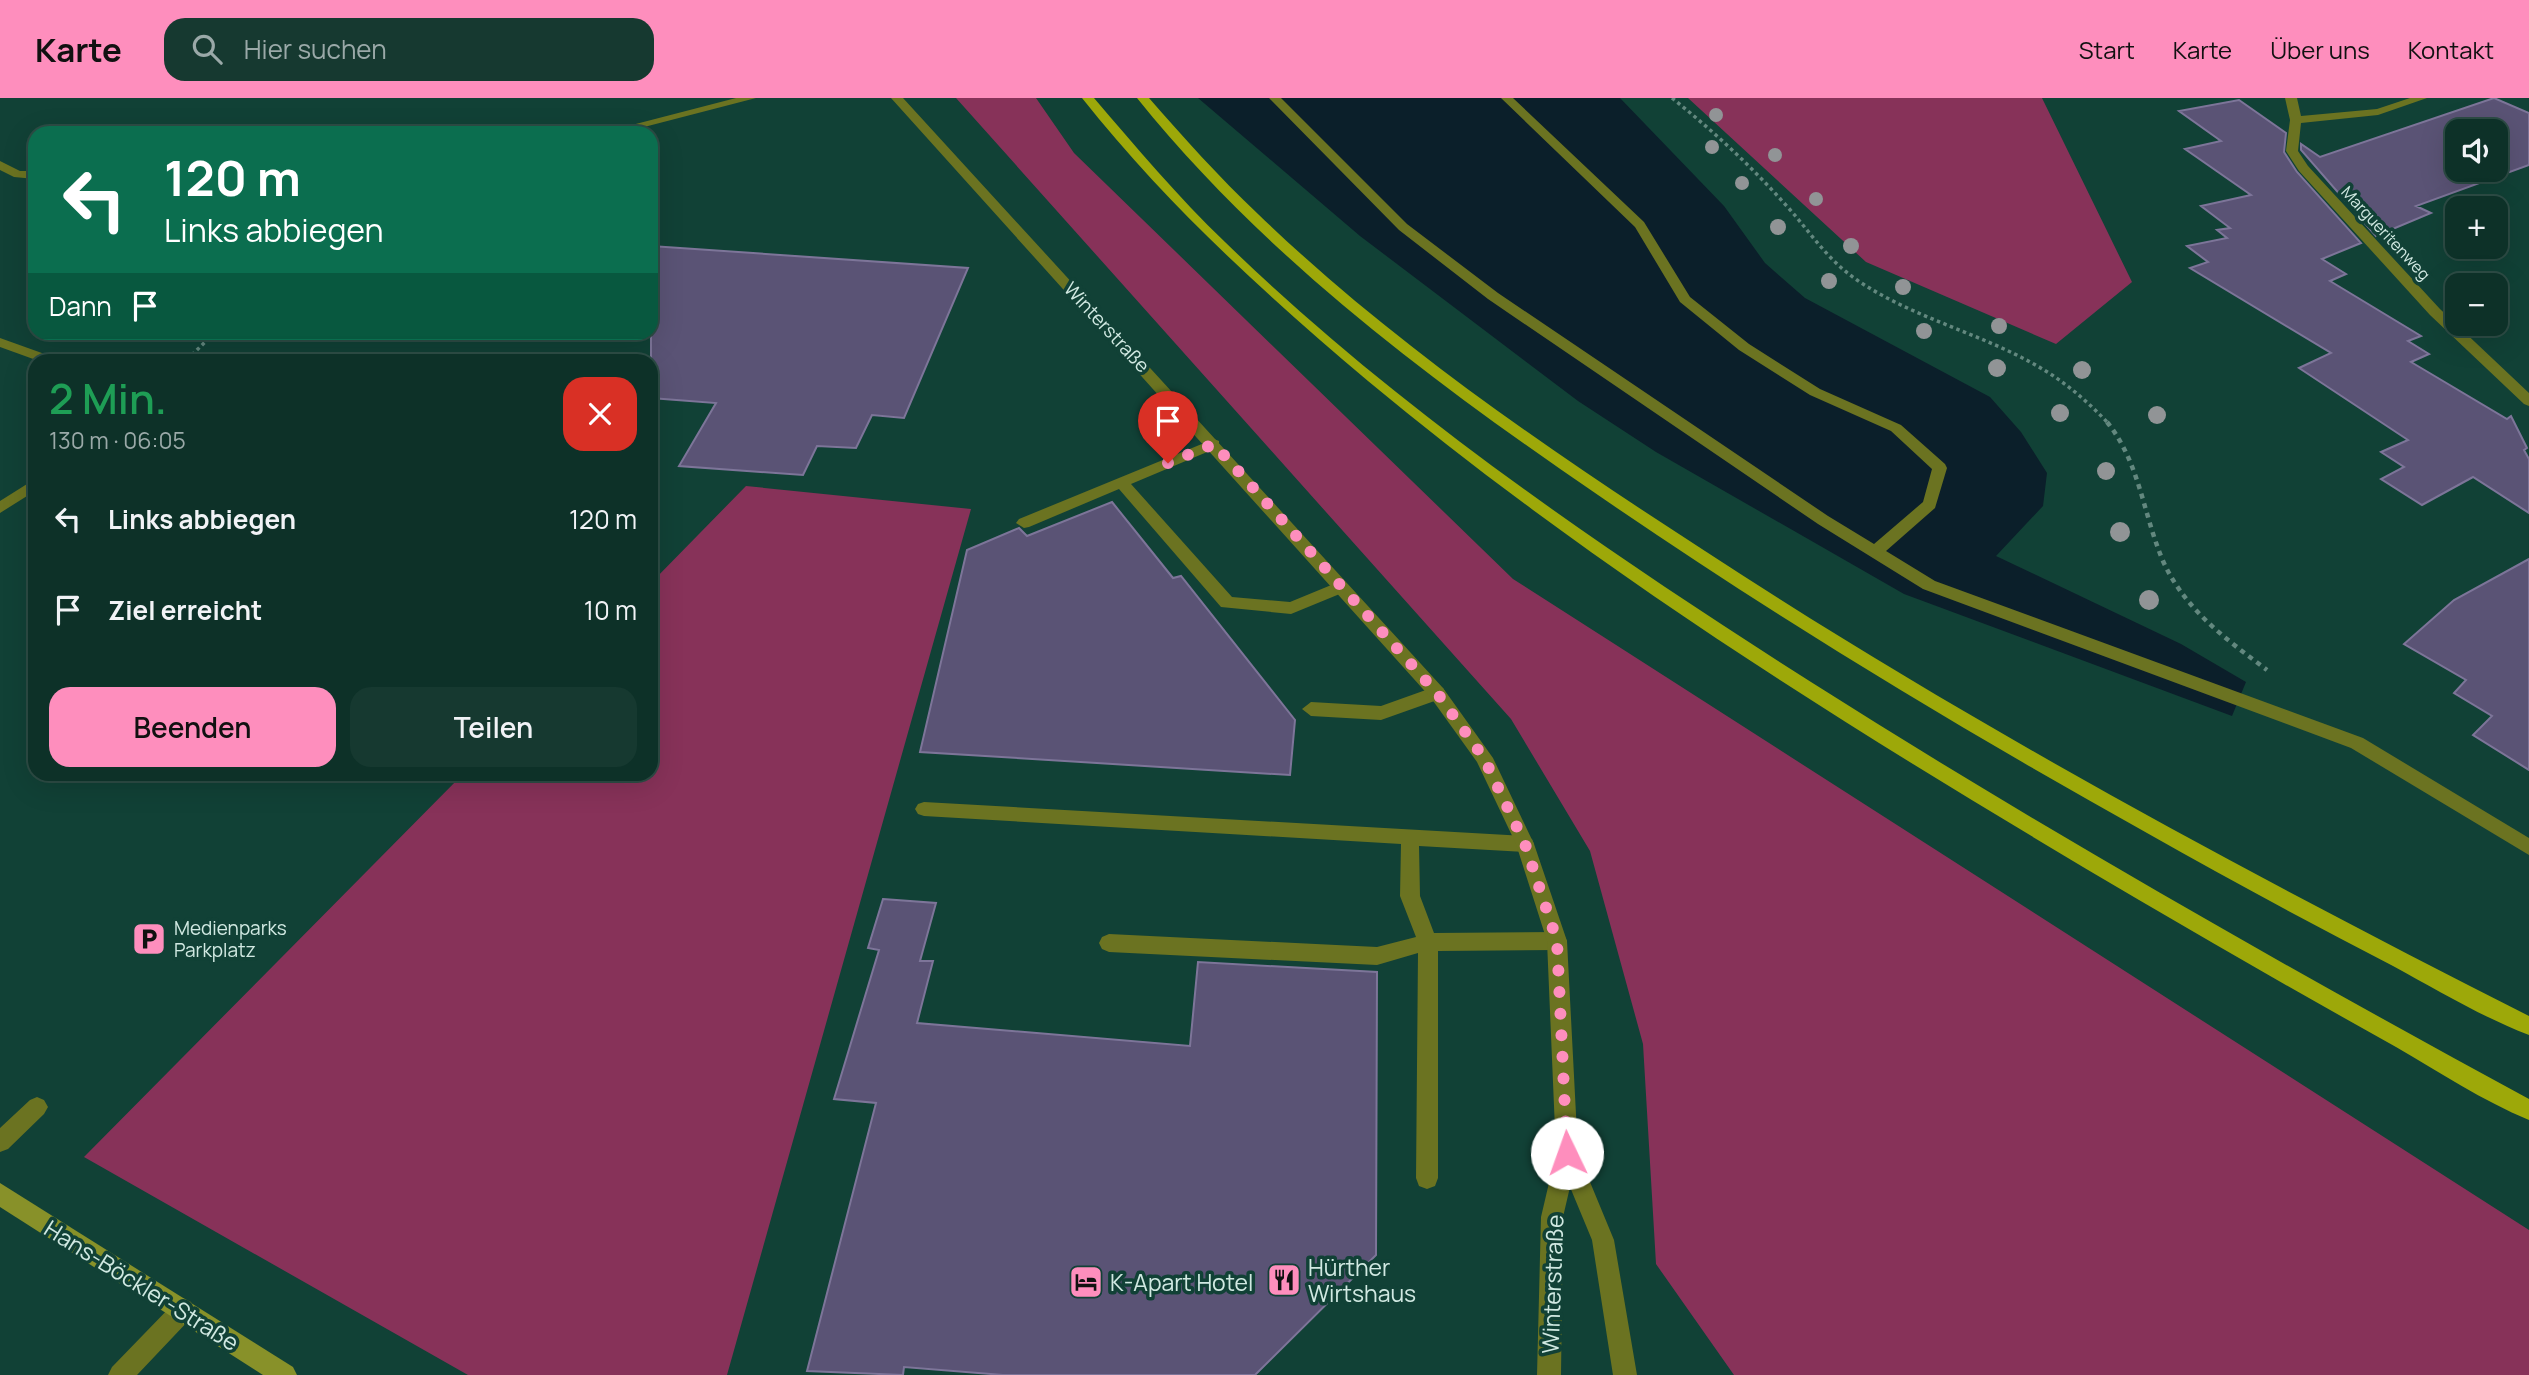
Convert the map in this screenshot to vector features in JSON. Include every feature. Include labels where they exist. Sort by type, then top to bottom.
[{"type":"main road","points":[[1088,98],[1203,227],[1313,327],[1428,425],[1573,532],[1745,649],[1937,770],[2185,919],[2529,1110]]},
{"type":"main road","points":[[1143,98],[1257,220],[1381,330],[1563,464],[1751,591],[2075,787],[2529,1026]]},
{"type":"street","points":[[636,126],[750,98]]},
{"type":"street","name":"Winterstraße","points":[[897,98],[1214,444],[1437,693],[1484,758],[1525,844],[1557,941],[1567,1153],[1552,1217],[1549,1375]]},
{"type":"street","points":[[1275,98],[1403,227],[1493,296],[1663,414],[1875,552],[1929,584],[2357,743],[2529,847]]},
{"type":"street","points":[[1507,98],[1640,225],[1685,299],[1744,346],[1815,392],[1896,428],[1940,468],[1930,504],[1875,552]]},
{"type":"street","name":"Margueritenweg","points":[[2291,98],[2296,120],[2292,151],[2303,168],[2435,312],[2529,401]]},
{"type":"street","points":[[2296,120],[2378,112],[2421,98]]},
{"type":"street","points":[[0,165],[18,174],[28,175]]},
{"type":"street","points":[[0,342],[32,354]]},
{"type":"street","points":[[1024,523],[1214,444]]},
{"type":"street","points":[[1121,482],[1227,603],[1291,608],[1342,587]]},
{"type":"street","points":[[0,508],[28,489]]},
{"type":"street","points":[[1311,709],[1381,713],[1437,693]]},
{"type":"street","points":[[924,809],[1525,844]]},
{"type":"street","points":[[1410,837],[1409,896],[1428,942],[1427,1178]]},
{"type":"street","points":[[1109,943],[1377,956],[1428,942],[1557,941]]},
{"type":"street","points":[[0,1142],[37,1107]]},
{"type":"street","name":"Winterstraße","points":[[1567,1153],[1603,1240],[1625,1375]]},
{"type":"street","name":"Hans-Böckler-Straße","points":[[0,1194],[285,1375]]},
{"type":"street","points":[[120,1375],[183,1310]]},
{"type":"path","points":[[1672,98],[1712,129],[1787,206],[1815,244],[1857,280],[1907,307],[2025,357],[2067,386],[2109,424],[2137,475],[2171,578],[2197,615],[2268,671]]},
{"type":"path","points":[[193,354],[207,340]]},
{"type":"shaded area","points":[[956,98],[1036,98],[1074,153],[1513,579],[2529,1230],[2529,1375],[1734,1375],[1656,1264],[1643,1044],[1590,851],[1511,719]]},
{"type":"shaded area","points":[[1688,98],[2042,98],[2132,282],[2056,344],[1866,262]]},
{"type":"shaded area","points":[[746,486],[971,509],[727,1375],[468,1375],[84,1157],[456,781],[658,781],[658,576]]},
{"type":"water","points":[[1198,98],[1620,98],[1724,206],[1765,263],[1805,298],[1990,397],[2021,432],[2047,473],[2043,506],[1996,556],[2181,644],[2246,682],[2232,716],[1904,594],[1656,452],[1578,401],[1360,236]]},
{"type":"building","points":[[2494,98],[2529,113],[2529,165],[2508,173],[2508,119],[2445,119],[2445,182],[2482,182],[2416,206],[2431,213],[2376,236],[2301,150],[2301,144],[2320,157]]},
{"type":"building","points":[[2239,100],[2286,133],[2284,152],[2297,172],[2361,243],[2322,259],[2346,274],[2330,281],[2421,336],[2408,341],[2429,354],[2411,362],[2507,419],[2511,416],[2527,448],[2524,450],[2529,459],[2529,513],[2473,477],[2422,505],[2381,479],[2404,467],[2381,452],[2408,440],[2299,368],[2331,353],[2190,268],[2208,262],[2187,246],[2227,238],[2217,230],[2230,228],[2201,206],[2251,195],[2185,149],[2221,141],[2179,111]]},
{"type":"building","points":[[658,246],[968,268],[904,418],[872,415],[856,448],[817,446],[803,475],[679,466],[716,403],[658,399],[658,354],[651,354],[651,340],[658,340]]},
{"type":"building","points":[[1112,502],[1173,578],[1181,576],[1295,720],[1290,775],[920,752],[967,550],[1019,528],[1027,536]]},
{"type":"building","points":[[2529,559],[2529,770],[2473,735],[2492,716],[2454,693],[2466,680],[2404,644],[2454,600]]},
{"type":"building","points":[[883,899],[936,903],[920,961],[933,961],[917,1023],[1190,1046],[1198,962],[1377,972],[1376,1255],[1255,1375],[1003,1375],[904,1367],[903,1375],[807,1371],[876,1103],[834,1099],[879,950],[868,948]]},
{"type":"place","name":"Medienparks Parkplatz","points":[[149,939]]},
{"type":"place","name":"Hürther Wirtshaus","points":[[1284,1280]]},
{"type":"place","name":"K-Apart Hotel","points":[[1086,1282]]},
{"type":"route","points":[[1168,463],[1214,444],[1437,693],[1484,758],[1525,844],[1557,941],[1567,1153]]}]
